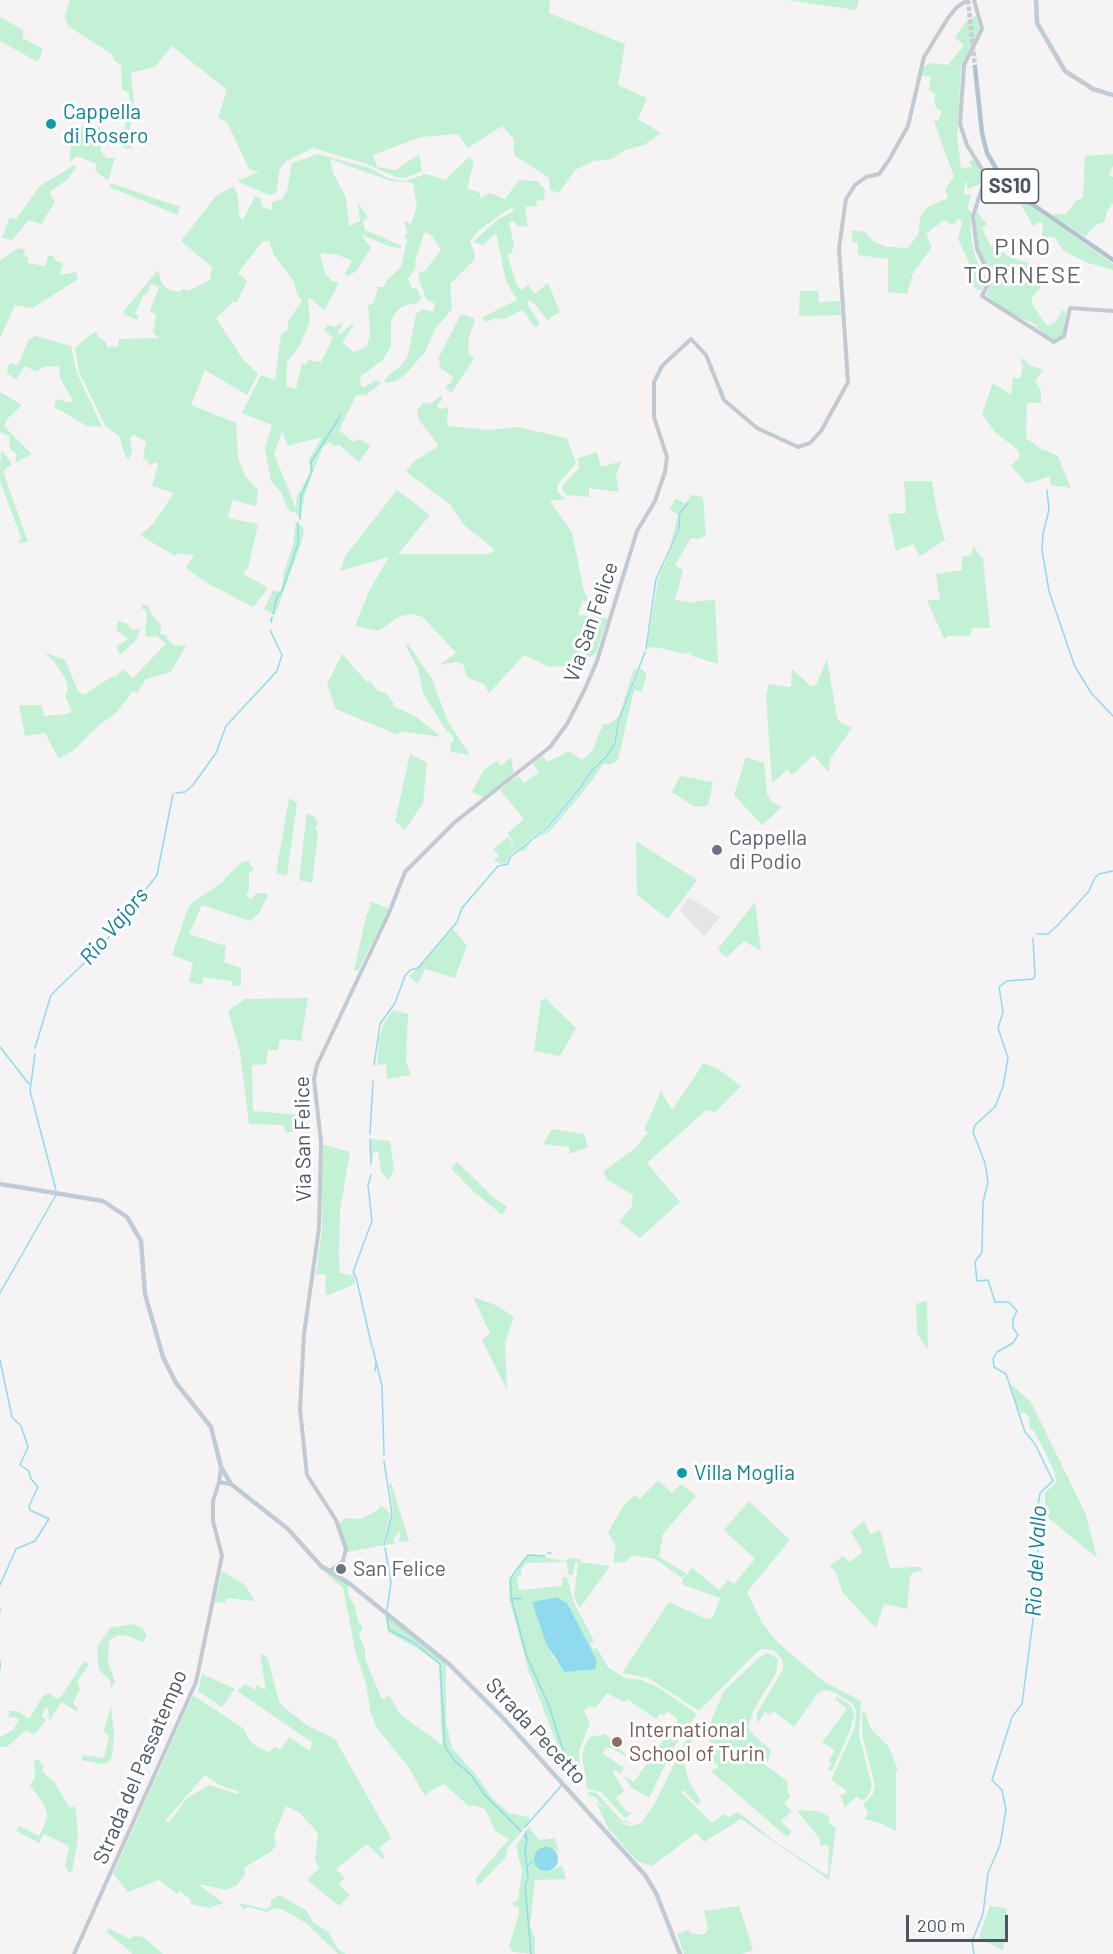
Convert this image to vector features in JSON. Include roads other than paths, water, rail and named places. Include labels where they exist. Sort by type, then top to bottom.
[{"type":"main road","points":[[1036,0],[1037,22],[1065,71],[1093,89],[1113,94]]},
{"type":"main road","name":"SS10","points":[[975,67],[984,142],[1000,175],[1022,196],[1113,260]]},
{"type":"main road","points":[[0,1184],[103,1201],[121,1211],[137,1231],[143,1251],[146,1300],[164,1357],[177,1383],[211,1427],[221,1467],[231,1484]]},
{"type":"main road","name":"Strada Pecetto","points":[[231,1484],[288,1529],[314,1560],[331,1570],[449,1664],[490,1703],[645,1875],[656,1893],[681,1954]]},
{"type":"street","name":"Via San Felice","points":[[331,1570],[343,1561],[346,1549],[336,1520],[307,1475],[300,1409],[304,1334],[319,1228],[321,1142],[314,1079],[317,1065],[389,913],[405,872],[448,828],[550,747],[567,724],[597,661],[638,531],[660,486],[667,457],[654,417],[654,382],[662,366],[691,339],[706,356],[724,400],[740,416],[774,438],[798,447],[810,443],[819,434],[848,385],[839,248],[846,199],[855,185],[866,177],[879,174],[889,160],[908,126],[924,57],[948,18],[968,0]]},
{"type":"street","points":[[974,0],[982,29],[964,65],[960,124],[963,137],[986,176],[973,216],[977,249],[991,278],[982,296],[1050,341],[1057,342],[1064,336],[1070,308],[1113,311]]},
{"type":"street","name":"Strada del Passatempo","points":[[74,1954],[196,1682],[222,1556],[212,1509],[221,1467]]},
{"type":"street","points":[[219,1482],[231,1484]]},
{"type":"water","points":[[557,1597],[567,1603],[597,1661],[595,1669],[565,1672],[547,1646],[532,1602]]},
{"type":"water","points":[[546,1847],[555,1850],[558,1859],[555,1868],[546,1871],[537,1868],[534,1859],[537,1850]]},
{"type":"waterway","name":"Rio Vajors","points":[[300,519],[301,496],[312,471],[311,462],[341,415]]},
{"type":"waterway","name":"Rio del Vallo","points":[[1047,490],[1049,510],[1042,550],[1049,591],[1075,667],[1092,694],[1113,716]]},
{"type":"waterway","points":[[646,649],[656,579],[679,530],[680,513],[688,503]]},
{"type":"waterway","name":"Rio Vajors","points":[[273,614],[277,597],[282,591],[298,544],[298,523]]},
{"type":"waterway","name":"Rio Vajors","points":[[271,622],[272,617]]},
{"type":"waterway","name":"Rio Vajors","points":[[176,793],[185,792],[193,785],[216,753],[226,726],[277,671],[282,655],[270,630]]},
{"type":"waterway","points":[[374,1065],[380,1024],[395,1003],[405,976],[410,970],[418,968],[457,922],[462,908],[498,866],[508,864],[510,857],[548,827],[592,770],[606,757],[615,743],[618,722],[645,652]]},
{"type":"waterway","name":"Rio Vajors","points":[[35,1048],[51,995],[102,946],[157,875],[173,794]]},
{"type":"waterway","name":"Rio del Vallo","points":[[1037,934],[1048,934],[1089,891],[1099,874],[1113,871]]},
{"type":"waterway","name":"Rio Vajors","points":[[120,912],[122,919]]},
{"type":"waterway","name":"Rio del Vallo","points":[[974,1954],[972,1941],[983,1914],[988,1873],[1000,1845],[1006,1810],[1002,1790],[992,1780],[1012,1717],[1022,1704],[1035,1605],[1039,1527],[1037,1512],[1040,1493],[1053,1481],[1035,1444],[1025,1432],[1006,1374],[994,1367],[993,1359],[997,1352],[1013,1343],[1018,1335],[1013,1328],[1013,1319],[1017,1311],[1009,1302],[995,1302],[988,1280],[977,1281],[975,1262],[982,1252],[983,1202],[988,1182],[985,1163],[973,1132],[975,1125],[995,1107],[1003,1087],[1008,1058],[998,1028],[1003,1012],[999,987],[1007,981],[1033,979],[1035,976],[1033,938]]},
{"type":"waterway","points":[[0,1047],[29,1084]]},
{"type":"waterway","name":"Rio Vajors","points":[[35,1054],[30,1091],[56,1190]]},
{"type":"waterway","points":[[370,1134],[373,1081]]},
{"type":"waterway","points":[[370,1139],[371,1164]]},
{"type":"waterway","points":[[371,1175],[368,1185],[372,1221],[353,1272],[372,1347]]},
{"type":"waterway","name":"Rio Vajors","points":[[0,1293],[56,1195]]},
{"type":"waterway","points":[[373,1349],[382,1386],[384,1455]]},
{"type":"waterway","name":"Rio Vajors","points":[[0,1360],[12,1417],[21,1426],[28,1447],[20,1465],[29,1471],[31,1479],[38,1487],[29,1506],[30,1510],[49,1519],[35,1541],[16,1549],[0,1585]]},
{"type":"waterway","points":[[375,1371],[376,1363]]},
{"type":"waterway","points":[[384,1461],[392,1514],[384,1545]]},
{"type":"waterway","points":[[385,1548],[391,1582],[387,1610]]},
{"type":"waterway","points":[[545,1556],[528,1555],[514,1573],[510,1579],[512,1601],[527,1657],[549,1706],[569,1769]]},
{"type":"waterway","points":[[512,1599],[522,1598]]},
{"type":"waterway","points":[[387,1617],[389,1630],[413,1642],[440,1664],[445,1747],[455,1761],[471,1775],[484,1794],[521,1831]]},
{"type":"waterway","name":"Rio Vajors","points":[[0,1662],[0,1669]]},
{"type":"waterway","points":[[525,1827],[561,1786]]},
{"type":"waterway","points":[[526,1832],[527,1840]]},
{"type":"waterway","points":[[524,1835],[527,1840],[525,1849],[528,1879],[525,1885],[531,1954]]},
{"type":"waterway","points":[[528,1865],[533,1861]]},
{"type":"tunnel","points":[[968,0],[975,67]]},
{"type":"place","name":"Cappella di Rosero","points":[[51,124]]},
{"type":"place","name":"Cappella di Podio","points":[[717,850]]},
{"type":"place","name":"Villa Moglia","points":[[682,1473]]},
{"type":"place","name":"San Felice","points":[[341,1569]]},
{"type":"place","name":"International School of Turin","points":[[617,1742]]},
{"type":"district","name":"PINO TORINESE","points":[[1023,261]]}]
